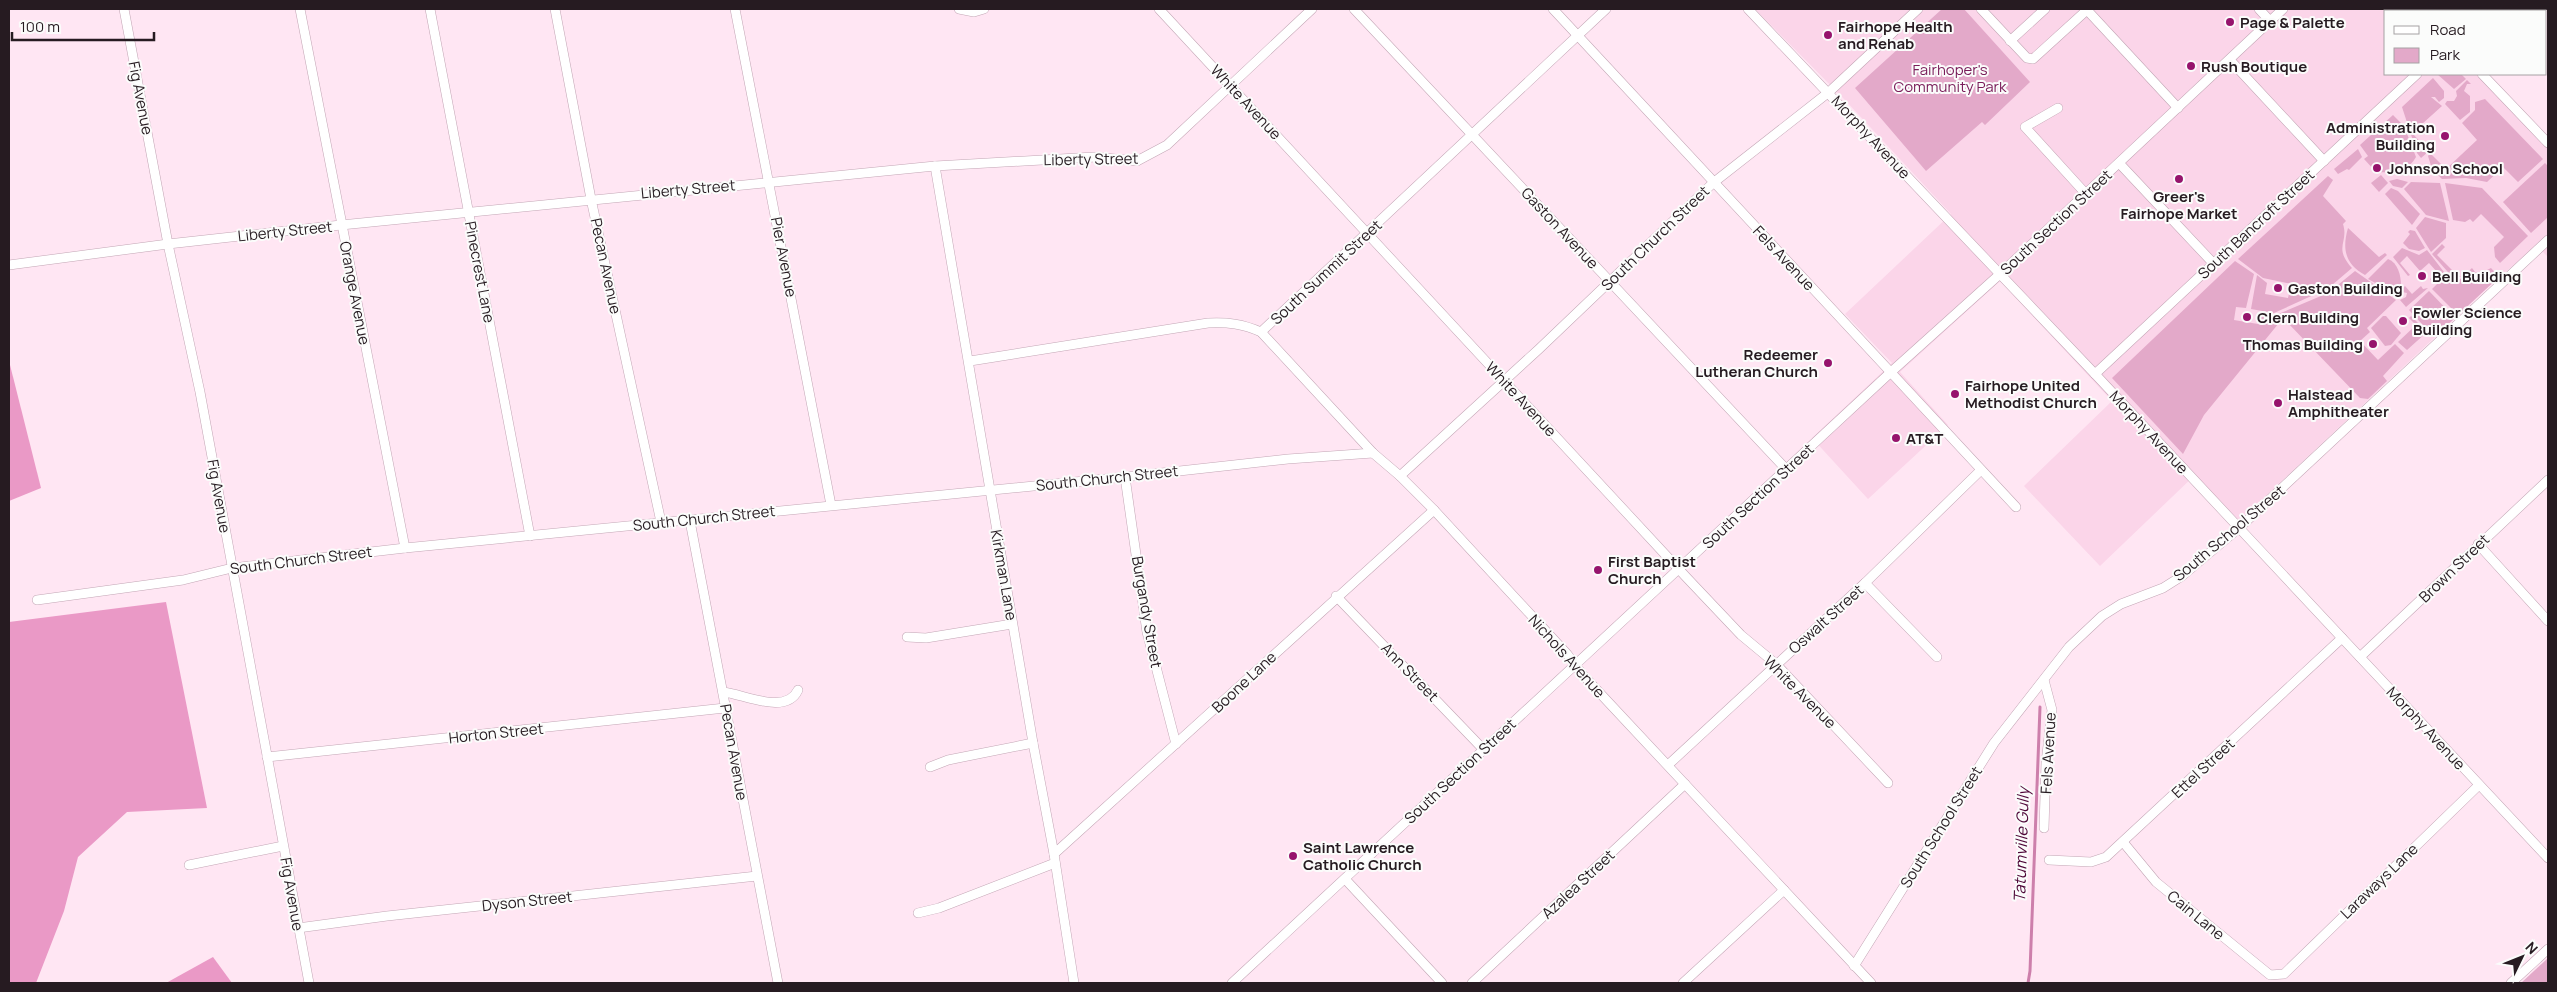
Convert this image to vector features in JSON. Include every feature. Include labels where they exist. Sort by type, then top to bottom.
[{"type":"street","name":"Fig Avenue","points":[[124,9],[168,244],[200,392],[308,983]]},
{"type":"street","name":"Orange Avenue","points":[[300,9],[405,548]]},
{"type":"street","name":"Pinecrest Lane","points":[[430,9],[530,536]]},
{"type":"street","name":"Pecan Avenue","points":[[555,9],[591,199],[661,522]]},
{"type":"street","name":"Pier Avenue","points":[[735,9],[831,505]]},
{"type":"street","points":[[958,9],[974,12],[984,9]]},
{"type":"street","name":"White Avenue","points":[[1159,9],[1679,570],[1741,635],[1776,664],[1888,783]]},
{"type":"street","name":"Liberty Street","points":[[9,265],[168,244],[342,225],[935,166],[1094,157],[1138,161],[1167,145],[1312,9]]},
{"type":"street","name":"Gaston Avenue","points":[[1354,9],[1786,469]]},
{"type":"street","name":"Fels Avenue","points":[[1553,9],[2016,507]]},
{"type":"street","name":"South Summit Street","points":[[970,361],[1208,323],[1229,322],[1247,326],[1261,332],[1606,9]]},
{"type":"street","name":"Morphy Avenue","points":[[1748,9],[1815,81],[1829,92],[2095,374],[2548,858]]},
{"type":"street","name":"South Church Street","points":[[1400,476],[1504,381],[1713,182],[1829,92],[1918,9]]},
{"type":"street","points":[[1981,9],[2026,58],[2033,59],[2088,9],[2178,108]]},
{"type":"street","points":[[2010,40],[2045,9]]},
{"type":"street","points":[[2259,9],[2270,21]]},
{"type":"street","name":"South Section Street","points":[[1232,983],[1891,372],[2000,274],[2284,9]]},
{"type":"street","points":[[2230,60],[2324,161]]},
{"type":"street","name":"South Bancroft Street","points":[[2095,374],[2416,75]]},
{"type":"street","points":[[2483,75],[2548,143]]},
{"type":"street","points":[[2058,108],[2025,128],[2086,194]]},
{"type":"street","points":[[2119,163],[2214,263]]},
{"type":"street","name":"Kirkman Lane","points":[[935,166],[970,361],[1012,624],[1055,859],[1074,983]]},
{"type":"street","name":"South School Street","points":[[1854,966],[1994,743],[2069,648],[2102,616],[2121,604],[2163,588],[2182,576],[2239,528],[2548,240]]},
{"type":"street","name":"Nichols Avenue","points":[[1261,332],[1373,453],[1400,476],[1434,510],[1685,784],[1871,983]]},
{"type":"street","name":"South Church Street","points":[[37,600],[183,580],[232,568],[405,548],[661,522],[690,521],[1288,459],[1373,453]]},
{"type":"street","name":"Oswalt Street","points":[[1668,765],[1865,583],[1981,470]]},
{"type":"street","name":"Burgandy Street","points":[[1125,477],[1147,632],[1176,744]]},
{"type":"street","name":"Brown Street","points":[[2360,657],[2548,480]]},
{"type":"street","name":"Boone Lane","points":[[918,913],[939,908],[1055,859],[1336,596],[1434,510]]},
{"type":"street","name":"Pecan Avenue","points":[[690,521],[778,983]]},
{"type":"street","points":[[2478,544],[2548,621]]},
{"type":"street","points":[[1865,583],[1937,657]]},
{"type":"street","name":"Ann Street","points":[[1336,596],[1483,749]]},
{"type":"street","points":[[907,638],[926,638],[1012,624]]},
{"type":"street","name":"Ettel Street","points":[[2049,860],[2099,861],[2124,842],[2342,638]]},
{"type":"street","name":"Fels Avenue","points":[[2044,680],[2052,710],[2046,763],[2044,828]]},
{"type":"street","points":[[723,692],[740,694],[770,703],[789,700],[798,690]]},
{"type":"street","name":"Horton Street","points":[[267,757],[725,708]]},
{"type":"street","points":[[930,767],[948,760],[1033,743]]},
{"type":"street","name":"Azalea Street","points":[[1472,983],[1685,784]]},
{"type":"street","name":"Laraways Lane","points":[[2278,976],[2284,974],[2479,785]]},
{"type":"street","name":"Cain Lane","points":[[2124,842],[2156,882],[2270,974],[2278,976]]},
{"type":"street","points":[[189,865],[283,846]]},
{"type":"street","name":"Dyson Street","points":[[298,928],[387,916],[757,876]]},
{"type":"street","points":[[1345,878],[1442,983]]},
{"type":"street","points":[[1683,983],[1784,890]]},
{"type":"street","points":[[2511,983],[2548,950]]},
{"type":"shaded area","points":[[1755,9],[2494,9],[2384,10],[2384,75],[2479,75],[2548,149],[2548,257],[2537,246],[2499,277],[2239,521],[2195,475],[2100,566],[2024,486],[2112,401],[2000,281],[1900,372],[1948,425],[1868,499],[1812,438],[1892,363],[1845,314],[1951,214],[1844,99]]},
{"type":"shaded area","points":[[9,361],[41,488],[9,501]]},
{"type":"shaded area","points":[[166,602],[207,808],[127,812],[78,857],[64,911],[36,983],[9,983],[9,622]]},
{"type":"shaded area","points":[[213,957],[232,983],[166,983]]},
{"type":"green space","name":"Fairhoper's Community Park","points":[[1942,9],[1964,9],[2030,82],[1985,125],[1982,122],[1926,171],[1855,88]]},
{"type":"green space","points":[[2438,75],[2462,75],[2466,79],[2454,89]]},
{"type":"green space","points":[[2433,78],[2444,91],[2444,98],[2439,102],[2435,97],[2431,97],[2442,106],[2412,133],[2429,151],[2421,158],[2417,153],[2402,107]]},
{"type":"green space","points":[[2467,80],[2471,84],[2467,84],[2464,91],[2470,96],[2470,112],[2460,120],[2445,104],[2447,101],[2454,101],[2457,96],[2456,91]]},
{"type":"green space","points":[[2485,99],[2543,159],[2518,182],[2503,167],[2487,182],[2466,178],[2442,179],[2432,169],[2428,156],[2430,153],[2446,169],[2477,140],[2462,123],[2475,110],[2475,102]]},
{"type":"green space","points":[[2393,115],[2404,126],[2416,157],[2404,169],[2376,172],[2364,159],[2368,156],[2360,145]]},
{"type":"green space","points":[[2358,149],[2362,157],[2349,170],[2347,169],[2338,174],[2334,169]]},
{"type":"green space","points":[[2545,163],[2548,166],[2548,217],[2531,233],[2503,202]]},
{"type":"green space","points":[[2381,175],[2388,183],[2379,192],[2371,183]]},
{"type":"green space","points":[[2328,176],[2333,180],[2323,196],[2346,221],[2343,224],[2342,250],[2346,261],[2352,268],[2325,291],[2263,278],[2238,259]]},
{"type":"green space","points":[[2397,179],[2408,182],[2402,188],[2393,186],[2389,181]]},
{"type":"green space","points":[[2411,182],[2440,183],[2449,221],[2426,215],[2404,189]]},
{"type":"green space","points":[[2445,183],[2482,188],[2528,236],[2500,263],[2495,257],[2494,247],[2504,237],[2481,214],[2473,222],[2470,219],[2465,222],[2453,220]]},
{"type":"green space","points":[[2391,188],[2398,191],[2420,214],[2412,225],[2385,194]]},
{"type":"green space","points":[[2425,217],[2446,223],[2446,238],[2431,252],[2416,228]]},
{"type":"green space","points":[[2348,228],[2379,257],[2385,253],[2387,255],[2365,275],[2358,271],[2349,261],[2345,249]]},
{"type":"green space","points":[[2410,230],[2415,231],[2425,248],[2419,251],[2409,249],[2403,243],[2410,234],[2408,232]]},
{"type":"green space","points":[[2442,244],[2445,247],[2437,255],[2458,276],[2461,276],[2455,280],[2432,254]]},
{"type":"green space","points":[[2402,248],[2419,255],[2427,250],[2444,272],[2433,283],[2430,279],[2437,272],[2429,263],[2420,271],[2407,256],[2400,263],[2410,275],[2408,276],[2393,257]]},
{"type":"green space","points":[[2388,259],[2397,266],[2400,278],[2401,286],[2394,293],[2368,279]]},
{"type":"green space","points":[[2235,261],[2254,274],[2246,308],[2236,307],[2234,320],[2258,324],[2260,313],[2276,315],[2328,293],[2355,271],[2396,300],[2367,328],[2370,332],[2360,341],[2378,360],[2395,344],[2404,353],[2383,376],[2387,381],[2368,399],[2360,398],[2283,318],[2204,415],[2183,454],[2112,378]]},
{"type":"green space","points":[[2472,268],[2475,272],[2483,272],[2491,268],[2499,277],[2458,315],[2432,289],[2446,275],[2455,284]]},
{"type":"green space","points":[[2257,275],[2267,283],[2265,294],[2288,298],[2290,289],[2318,293],[2274,313],[2251,309]]},
{"type":"green space","points":[[2405,286],[2412,294],[2421,286],[2423,289],[2428,288],[2406,307],[2400,300],[2406,297],[2407,293],[2402,292],[2398,298],[2396,295]]},
{"type":"green space","points":[[2429,291],[2455,318],[2434,337],[2409,310]]},
{"type":"green space","points":[[2383,316],[2386,316],[2401,333],[2391,345],[2385,346],[2371,328]]},
{"type":"green space","points":[[2411,316],[2427,332],[2407,350],[2398,342],[2416,325],[2409,318]]},
{"type":"green space","points":[[2548,958],[2548,983],[2521,983]]},
{"type":"waterway","name":"Tatumville Gully","points":[[2028,983],[2040,707]]},
{"type":"place","name":"Page & Palette","points":[[2230,22]]},
{"type":"place","name":"Fairhope Health and Rehab","points":[[1828,35]]},
{"type":"place","name":"Rush Boutique","points":[[2191,66]]},
{"type":"place","name":"Administration Building","points":[[2445,136]]},
{"type":"place","name":"Johnson School","points":[[2377,168]]},
{"type":"place","name":"Greer's Fairhope Market","points":[[2179,179]]},
{"type":"place","name":"Bell Building","points":[[2422,276]]},
{"type":"place","name":"Gaston Building","points":[[2278,288]]},
{"type":"place","name":"Clern Building","points":[[2247,317]]},
{"type":"place","name":"Fowler Science Building","points":[[2403,321]]},
{"type":"place","name":"Thomas Building","points":[[2373,344]]},
{"type":"place","name":"Redeemer Lutheran Church","points":[[1828,363]]},
{"type":"place","name":"Fairhope United Methodist Church","points":[[1955,394]]},
{"type":"place","name":"Halstead Amphitheater","points":[[2278,403]]},
{"type":"place","name":"AT&T","points":[[1896,438]]},
{"type":"place","name":"First Baptist Church","points":[[1598,570]]},
{"type":"place","name":"Saint Lawrence Catholic Church","points":[[1293,856]]}]
